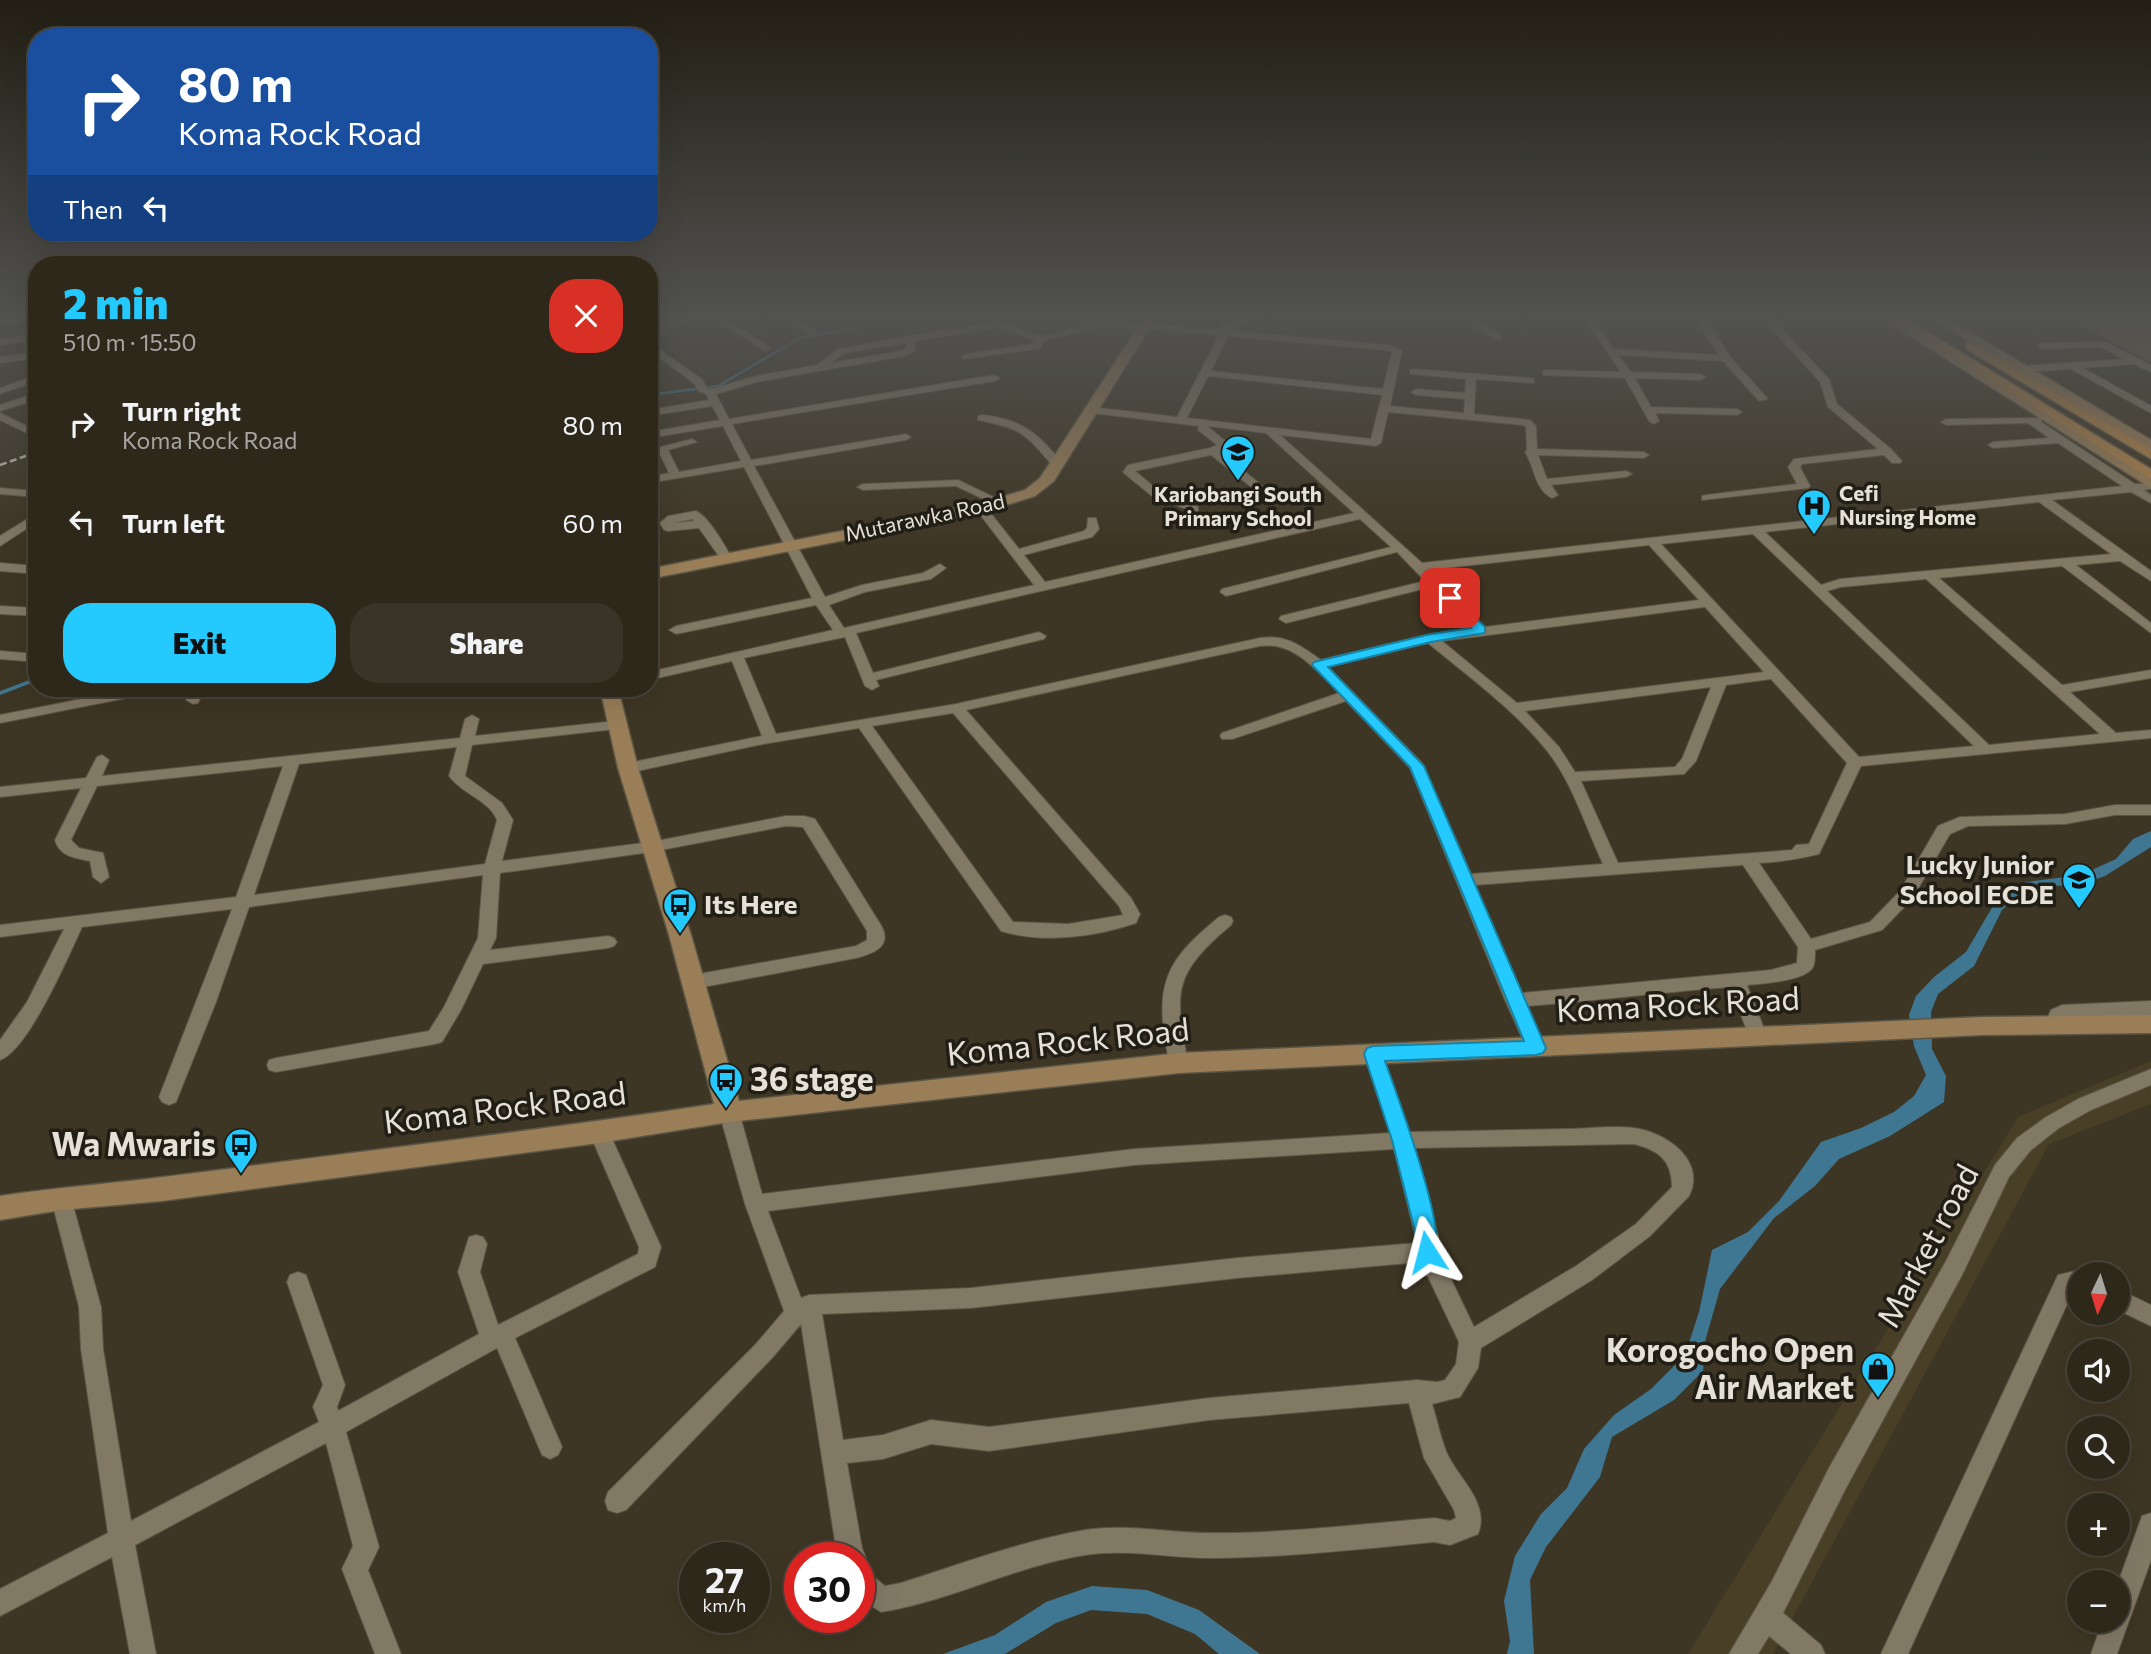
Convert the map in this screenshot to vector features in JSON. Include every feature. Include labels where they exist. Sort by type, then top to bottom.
[{"type":"main road","name":"Mutarawka Road","points":[[658,572],[981,508],[1030,493],[1042,485],[1103,393]]},
{"type":"main road","points":[[2008,393],[2151,485]]},
{"type":"main road","points":[[2020,393],[2151,475]]},
{"type":"main road","points":[[2050,393],[2151,455]]},
{"type":"main road","points":[[2063,393],[2151,446]]},
{"type":"main road","points":[[2049,419],[2095,440]]},
{"type":"main road","points":[[611,697],[628,768],[729,1112]]},
{"type":"main road","name":"Koma Rock Road","points":[[0,1208],[61,1198],[162,1189],[599,1132],[729,1112],[1179,1063],[1982,1026],[2150,1021]]},
{"type":"street","points":[[708,393],[713,397],[820,601],[845,633],[871,683],[1039,636]]},
{"type":"street","points":[[658,411],[722,393]]},
{"type":"street","points":[[658,434],[906,393]]},
{"type":"street","points":[[1180,422],[1195,393]]},
{"type":"street","points":[[1092,410],[1198,425],[1376,443],[1382,408],[1388,393]]},
{"type":"street","points":[[1432,393],[1470,396],[1469,415]]},
{"type":"street","points":[[1638,393],[1654,421]]},
{"type":"street","points":[[1758,393],[1763,399]]},
{"type":"street","points":[[1829,393],[1832,405],[1896,461]]},
{"type":"street","points":[[2121,393],[2151,410]]},
{"type":"street","points":[[0,408],[28,399]]},
{"type":"street","points":[[1382,408],[1469,415],[1529,424],[1534,468],[1552,495]]},
{"type":"street","points":[[1647,410],[1737,412]]},
{"type":"street","points":[[0,416],[28,428]]},
{"type":"street","points":[[982,418],[1016,424],[1057,464]]},
{"type":"street","points":[[1947,422],[2049,419]]},
{"type":"street","points":[[2030,421],[2151,500]]},
{"type":"street","points":[[1194,509],[1151,491],[1129,472],[1129,469],[1213,451],[1225,444],[1198,425]]},
{"type":"street","points":[[1271,433],[1400,548],[1480,630]]},
{"type":"street","points":[[658,478],[906,437]]},
{"type":"street","points":[[1993,445],[2059,440]]},
{"type":"street","points":[[675,474],[662,461],[662,448],[692,442]]},
{"type":"street","points":[[1213,451],[1269,496]]},
{"type":"street","points":[[1706,498],[1797,488],[1804,486],[1794,467],[1798,461],[1887,451]]},
{"type":"street","points":[[1531,452],[1644,455]]},
{"type":"street","points":[[1542,483],[1626,474]]},
{"type":"street","points":[[863,487],[958,483],[1000,503]]},
{"type":"street","points":[[1420,567],[1653,543],[2151,485]]},
{"type":"street","points":[[2,491],[28,493]]},
{"type":"street","points":[[2042,499],[2151,577]]},
{"type":"street","points":[[981,508],[1043,588]]},
{"type":"street","points":[[658,674],[1360,515]]},
{"type":"street","points":[[1016,553],[1088,534],[1093,529],[1091,520]]},
{"type":"street","points":[[0,542],[28,522]]},
{"type":"street","points":[[703,524],[727,558]]},
{"type":"street","points":[[0,527],[28,529]]},
{"type":"street","points":[[1757,531],[1985,749]]},
{"type":"street","points":[[1653,543],[1856,762]]},
{"type":"street","points":[[1226,592],[1400,548]]},
{"type":"street","points":[[1820,589],[1840,583],[2122,557]]},
{"type":"street","points":[[2066,563],[2151,629]]},
{"type":"street","points":[[0,567],[28,569]]},
{"type":"street","points":[[676,630],[927,576],[940,568]]},
{"type":"street","points":[[1929,575],[2114,739]]},
{"type":"street","points":[[1286,619],[1435,582]]},
{"type":"street","points":[[1319,665],[1431,638],[1480,630],[1707,603]]},
{"type":"street","points":[[0,610],[28,612]]},
{"type":"street","points":[[1431,638],[1514,708],[1554,750],[1572,777],[1613,869]]},
{"type":"street","points":[[628,768],[694,752],[956,708],[1267,640],[1290,644],[1319,665],[1416,766],[1467,880],[1514,1000],[1536,1048]]},
{"type":"street","points":[[0,655],[28,657]]},
{"type":"street","points":[[737,657],[771,740]]},
{"type":"street","points":[[2059,690],[2151,674]]},
{"type":"street","points":[[1514,708],[1773,675]]},
{"type":"street","points":[[1572,777],[1679,771],[1689,761],[1720,682]]},
{"type":"street","points":[[1227,736],[1348,695]]},
{"type":"street","points":[[0,719],[109,697]]},
{"type":"street","points":[[864,725],[1007,928],[1030,931],[1094,927],[1130,919],[1132,914],[1125,902],[956,708]]},
{"type":"street","points":[[276,1065],[435,1037],[480,958],[486,938],[492,868],[504,816],[497,806],[460,781],[457,776],[472,719]]},
{"type":"street","points":[[0,793],[616,725]]},
{"type":"street","points":[[1856,762],[2151,734]]},
{"type":"street","points":[[101,877],[97,857],[67,849],[63,840],[102,760]]},
{"type":"street","points":[[169,1097],[207,1002],[293,760]]},
{"type":"street","points":[[1467,880],[1797,855],[1801,849],[1813,850],[1816,847],[1856,762]]},
{"type":"street","points":[[1807,946],[1876,926],[1906,895],[1944,830],[1957,823],[1975,820],[2065,819],[2115,810],[2151,810]]},
{"type":"street","points":[[0,930],[241,902],[651,847],[786,821],[809,823],[876,931],[876,942],[871,948],[692,982]]},
{"type":"street","points":[[1514,1000],[1756,976],[1773,978],[1791,974],[1805,966],[1807,946],[1747,858]]},
{"type":"street","points":[[1179,1063],[1171,1019],[1170,986],[1182,962],[1197,944],[1225,921]]},
{"type":"street","points":[[0,1053],[23,1026],[40,998],[76,922]]},
{"type":"street","points":[[480,958],[608,942]]},
{"type":"street","points":[[1736,980],[1758,1036]]},
{"type":"street","points":[[833,1453],[883,1447],[931,1432],[989,1439],[1209,1409],[1418,1391],[1437,1393],[1452,1389],[1467,1368],[1470,1342],[1427,1252],[1428,1239],[1402,1140],[1373,1054]]},
{"type":"street","name":"Market road","points":[[1742,1654],[1768,1618],[1837,1479],[1955,1266],[2006,1165],[2025,1143],[2055,1121],[2151,1077]]},
{"type":"street","points":[[729,1112],[755,1204],[803,1309],[833,1453],[848,1542]]},
{"type":"street","points":[[0,1603],[498,1338],[638,1267],[650,1254],[648,1240],[599,1132]]},
{"type":"street","points":[[755,1204],[1134,1157],[1402,1140],[1634,1136],[1652,1140],[1675,1155],[1681,1166],[1682,1190],[1643,1230],[1584,1273],[1470,1342]]},
{"type":"street","points":[[61,1198],[90,1307],[92,1349],[121,1539],[143,1654]]},
{"type":"street","points":[[476,1244],[469,1272],[550,1447]]},
{"type":"street","points":[[617,1501],[803,1309],[971,1298],[1250,1267],[1427,1252]]},
{"type":"street","points":[[298,1282],[334,1385],[325,1407],[366,1547],[355,1569],[388,1654]]},
{"type":"street","points":[[1894,1654],[2067,1282]]},
{"type":"street","points":[[2130,1305],[2151,1316]]},
{"type":"street","points":[[875,1594],[881,1599],[901,1596],[1001,1564],[1084,1543],[1116,1540],[1215,1546],[1303,1542],[1434,1530],[1450,1533],[1469,1525],[1466,1506],[1436,1458],[1418,1391]]},
{"type":"street","points":[[2130,1583],[2151,1525]]},
{"type":"street","points":[[1768,1618],[1812,1654]]},
{"type":"street","points":[[2104,1654],[2112,1633]]},
{"type":"shaded area","name":"Korogocho Open Air Market","points":[[2151,1061],[2151,1104],[2049,1144],[1773,1654],[1688,1654],[2018,1117]]},
{"type":"water","points":[[2151,831],[2151,847],[2105,876],[2080,885],[2050,886],[2021,893],[2002,910],[1974,966],[1938,994],[1931,1012],[1932,1049],[1946,1076],[1944,1102],[1890,1136],[1839,1159],[1815,1186],[1774,1218],[1720,1289],[1706,1338],[1703,1371],[1674,1400],[1612,1437],[1600,1477],[1546,1547],[1530,1580],[1534,1654],[1507,1654],[1510,1641],[1504,1601],[1515,1556],[1541,1514],[1567,1488],[1584,1449],[1614,1415],[1651,1389],[1685,1355],[1699,1312],[1712,1250],[1748,1232],[1779,1201],[1821,1142],[1861,1128],[1894,1112],[1914,1096],[1926,1075],[1914,1046],[1909,1015],[1916,996],[1934,977],[1966,952],[2000,894],[2026,882],[2081,875],[2116,859],[2133,839]]},
{"type":"water","points":[[1092,1586],[1147,1590],[1199,1610],[1260,1654],[1219,1654],[1195,1634],[1147,1614],[1091,1610],[1056,1623],[1005,1654],[943,1654],[995,1635],[1046,1602]]},
{"type":"waterway","points":[[658,394],[663,393]]},
{"type":"waterway","points":[[0,693],[28,682]]},
{"type":"railway","points":[[0,465],[28,455]]},
{"type":"place","name":"Kariobangi South Primary School","points":[[1238,482]]},
{"type":"place","name":"Cefi Nursing Home","points":[[1814,536]]},
{"type":"place","name":"Lucky Junior School ECDE","points":[[2079,910]]},
{"type":"place","name":"Its Here","points":[[680,935]]},
{"type":"place","name":"36 stage","points":[[726,1110]]},
{"type":"place","name":"Wa Mwaris","points":[[241,1175]]},
{"type":"place","name":"Korogocho Open Air Market","points":[[1878,1399]]},
{"type":"route","points":[[1427,1252],[1428,1239],[1402,1140],[1373,1054],[1536,1048],[1424,779],[1408,754],[1319,665],[1431,638],[1480,630],[1450,598]]}]
